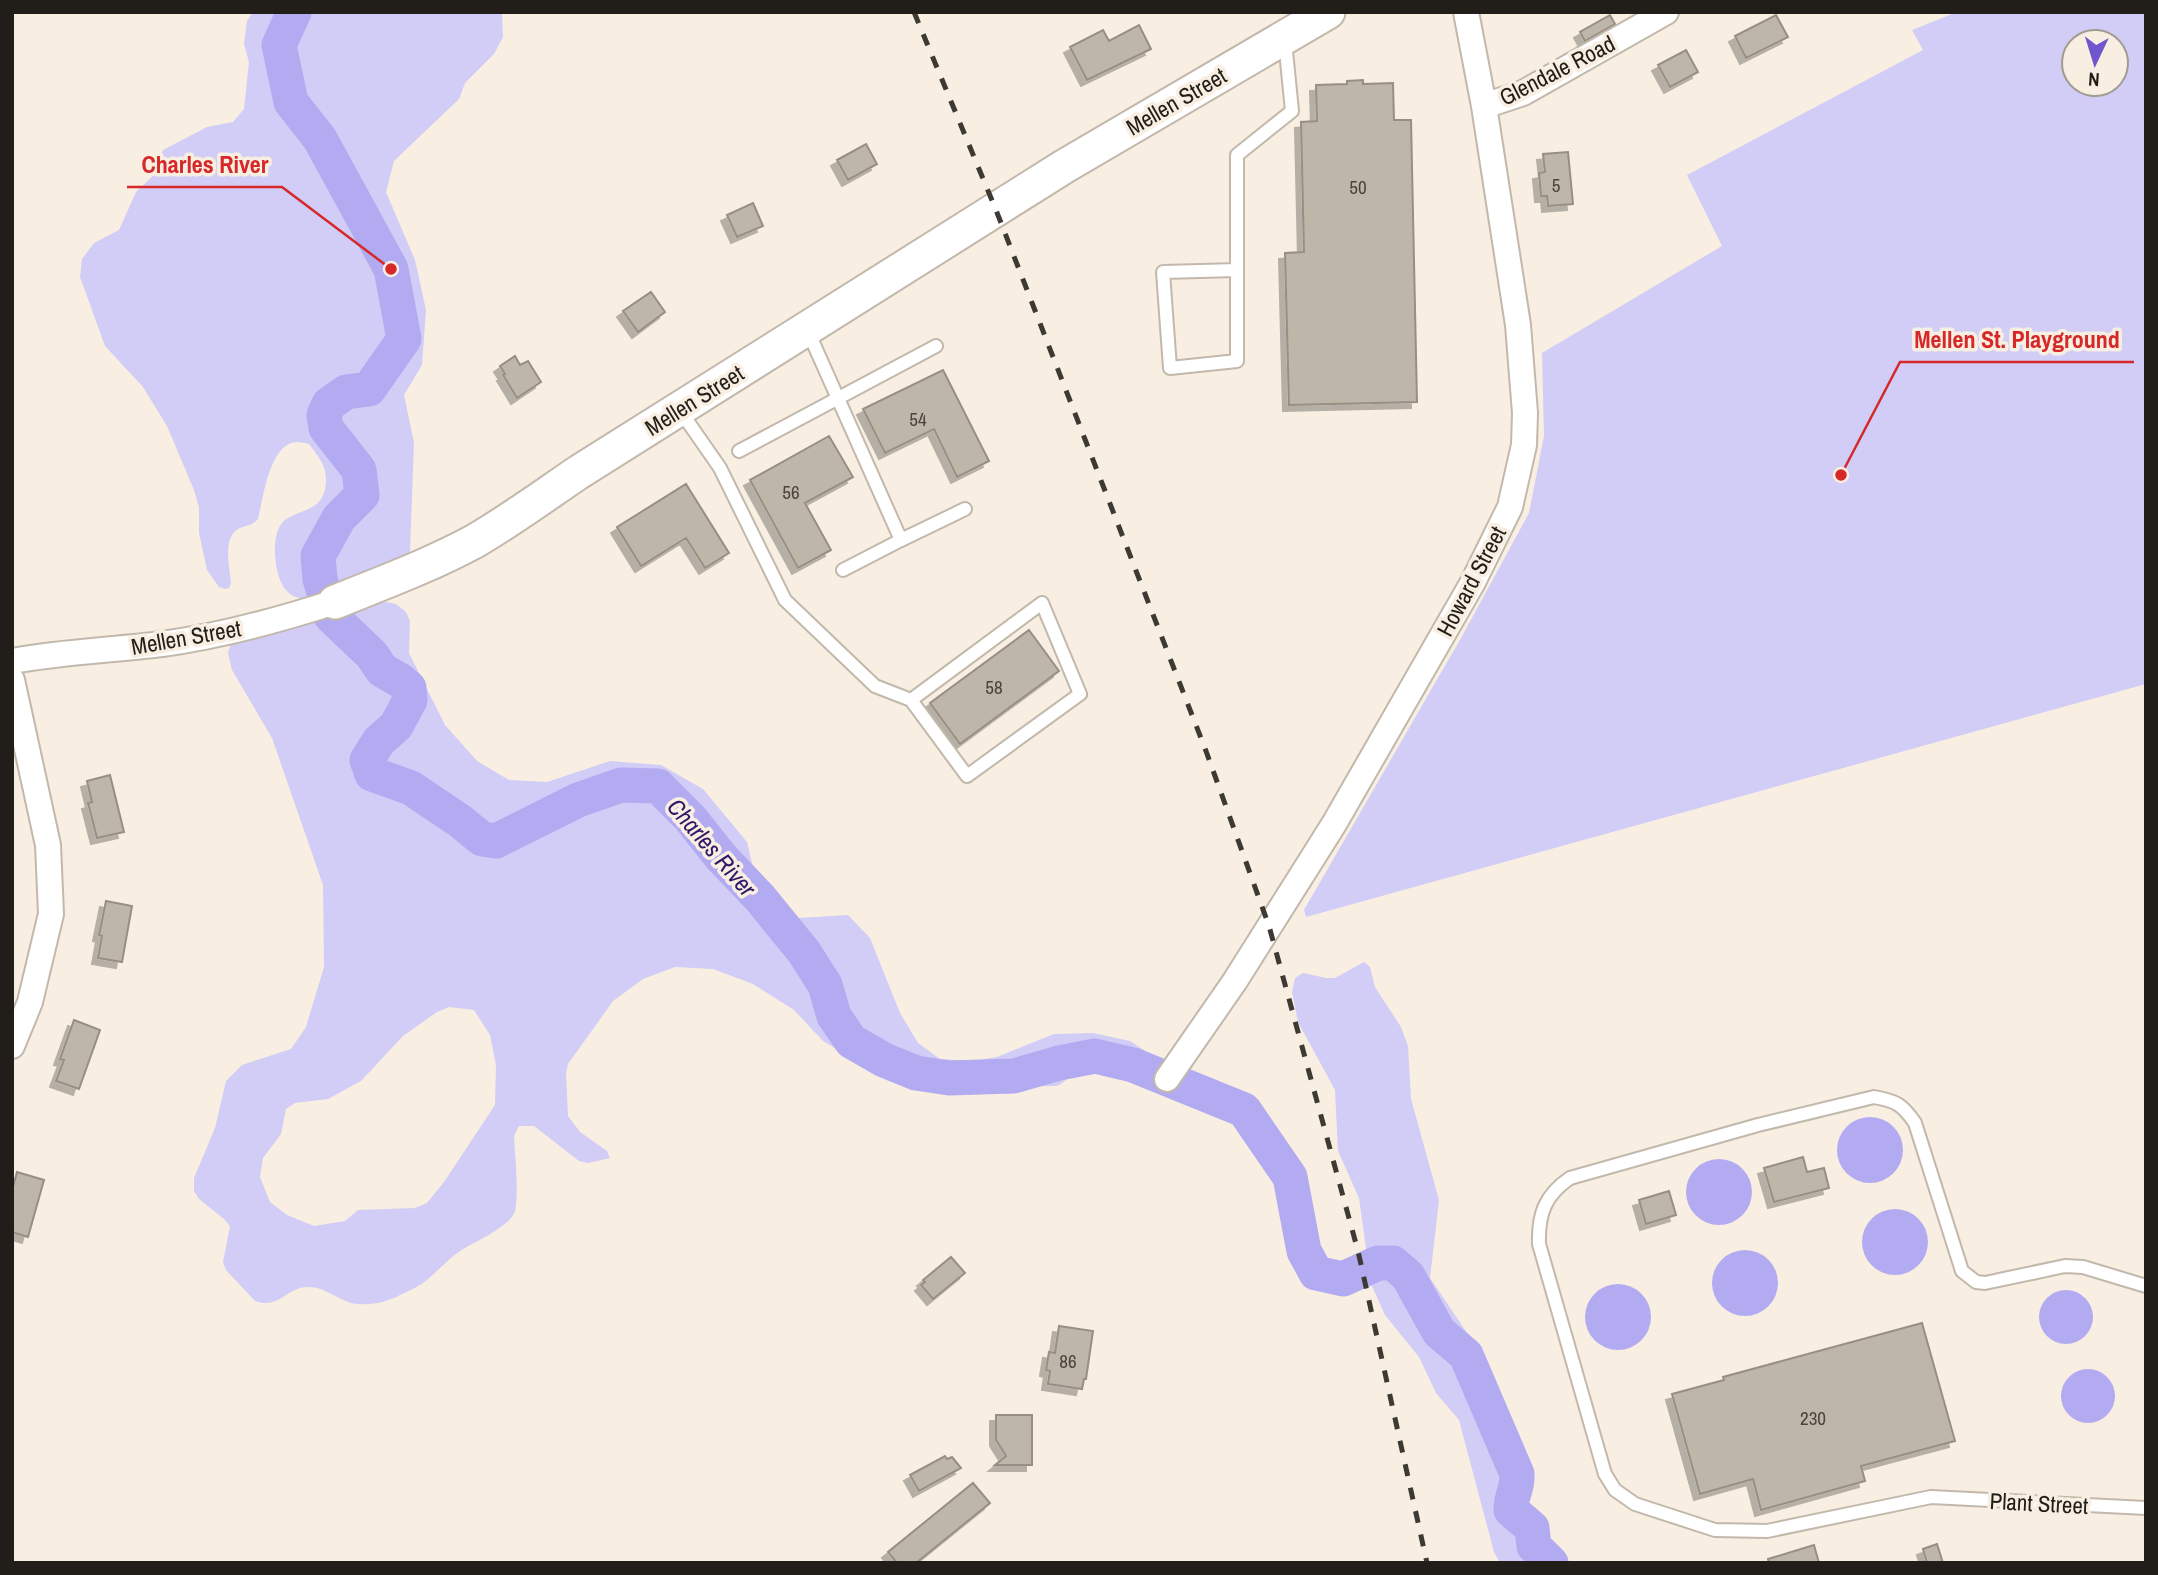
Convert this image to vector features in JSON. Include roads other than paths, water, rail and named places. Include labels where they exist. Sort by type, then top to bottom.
[{"type":"street","name":"Mellen Street","points":[[12,662],[48,655],[164,643],[242,628],[327,604],[411,571],[474,541],[1065,166],[1328,12]]},
{"type":"street","name":"Howard Street","points":[[1167,1079],[1235,981],[1334,824],[1472,582],[1510,507],[1524,445],[1525,413],[1518,325],[1466,12]]},
{"type":"street","name":"Glendale Road","points":[[1483,106],[1523,93],[1666,12]]},
{"type":"street","points":[[12,680],[48,845],[51,914],[30,1002],[12,1046]]},
{"type":"lane","points":[[1237,270],[1163,272],[1170,368],[1237,361],[1237,270],[1237,155],[1292,111],[1284,37]]},
{"type":"lane","points":[[807,328],[901,540]]},
{"type":"lane","points":[[739,451],[936,346]]},
{"type":"lane","points":[[679,409],[720,468],[785,600],[876,686],[911,700],[967,776],[1080,694],[1042,603],[911,700]]},
{"type":"lane","points":[[843,570],[965,509]]},
{"type":"lane","name":"Plant Street","points":[[2146,1286],[2083,1267],[2065,1266],[1985,1283],[1976,1282],[1962,1271],[1915,1123],[1903,1106],[1874,1097],[1758,1125],[1570,1178],[1558,1187],[1546,1203],[1538,1223],[1539,1244],[1605,1474],[1615,1490],[1635,1504],[1715,1530],[1767,1531],[1931,1497],[2146,1508]]},
{"type":"waterway","name":"Charles River","points":[[294,12],[279,45],[291,102],[320,139],[391,269],[404,339],[369,389],[346,392],[329,404],[324,415],[326,428],[359,470],[362,495],[339,518],[318,556],[320,579],[331,616],[372,655],[382,670],[409,688],[410,700],[396,726],[379,741],[367,760],[372,774],[411,788],[482,839],[496,841],[578,800],[621,785],[658,786],[690,818],[804,952],[825,985],[834,1016],[851,1041],[884,1060],[916,1073],[949,1078],[1014,1076],[1095,1056],[1133,1065],[1244,1110],[1290,1177],[1304,1251],[1316,1273],[1343,1279],[1378,1263],[1393,1263],[1408,1276],[1439,1332],[1466,1355],[1517,1474],[1511,1510],[1532,1528],[1534,1546],[1551,1563]]},
{"type":"railway","points":[[914,12],[996,210],[1206,751],[1269,926],[1358,1251],[1427,1563]]},
{"type":"place","name":"Charles River","points":[[391,269]]},
{"type":"place","name":"Mellen St. Playground","points":[[1841,475]]}]
